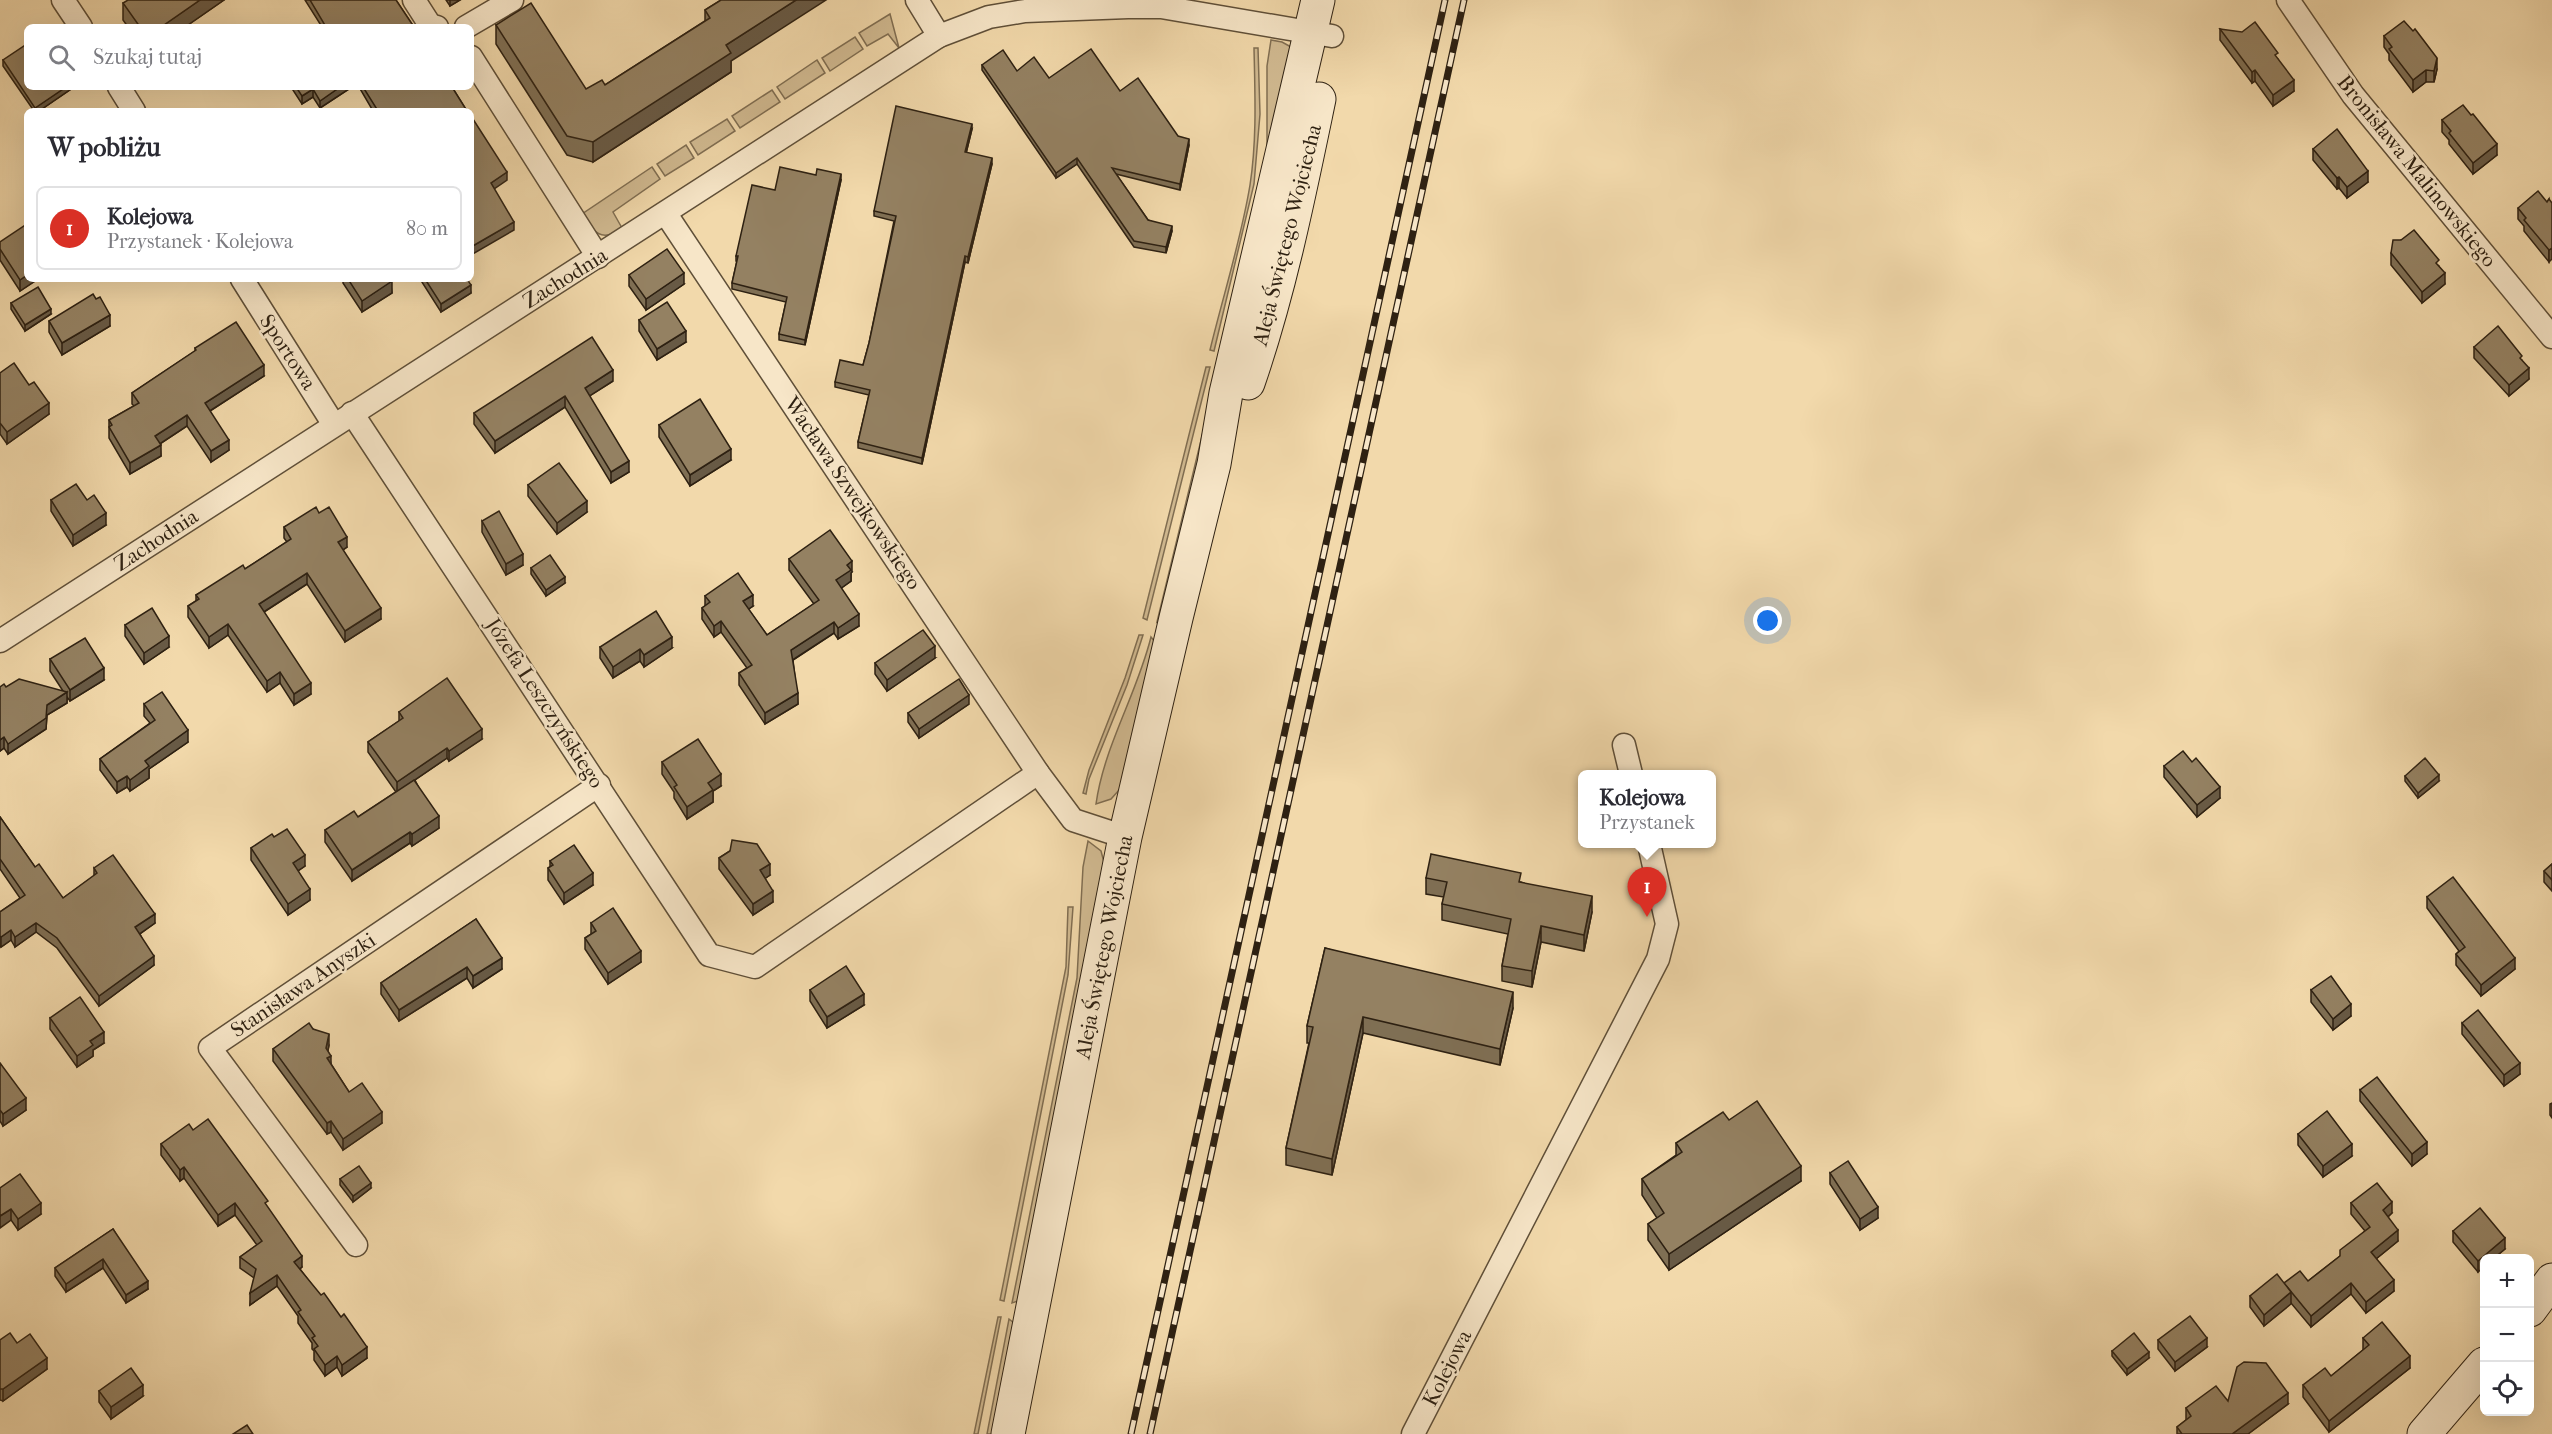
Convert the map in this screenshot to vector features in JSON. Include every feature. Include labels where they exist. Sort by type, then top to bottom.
[{"type":"street","points":[[63,0],[79,24]]},
{"type":"street","points":[[414,0],[429,24]]},
{"type":"street","points":[[471,24],[512,0]]},
{"type":"street","points":[[917,0],[939,36]]},
{"type":"street","name":"Aleja Świętego Wojciecha","points":[[1008,1434],[1125,837],[1176,618],[1214,464],[1241,402],[1268,325],[1284,263],[1322,34],[1318,0]]},
{"type":"street","name":"Aleja Świętego Wojciecha","points":[[1322,34],[1340,0]]},
{"type":"street","name":"Bronisława Malinowskiego","points":[[2288,0],[2353,95],[2552,337]]},
{"type":"street","name":"Zachodnia","points":[[0,641],[939,36],[989,17],[1025,11],[1161,4],[1322,34]]},
{"type":"street","points":[[474,62],[598,256]]},
{"type":"street","points":[[121,90],[133,108]]},
{"type":"street","name":"Wacława Szwejkowskiego","points":[[666,214],[1038,773],[1073,820],[1125,837]]},
{"type":"street","name":"Sportowa","points":[[244,282],[343,419]]},
{"type":"street","name":"Józefa Leszczyńskiego","points":[[343,419],[599,785],[709,955],[755,967],[1038,773]]},
{"type":"street","points":[[1624,745],[1630,770]]},
{"type":"street","name":"Stanisława Anyszki","points":[[356,1245],[210,1048],[599,785]]},
{"type":"street","name":"Kolejowa","points":[[1413,1434],[1658,959],[1667,924],[1649,848]]},
{"type":"street","points":[[2531,1308],[2552,1280]]},
{"type":"street","points":[[2424,1434],[2480,1369]]},
{"type":"shaded area","points":[[890,14],[899,48],[888,34],[867,46],[859,33]]},
{"type":"shaded area","points":[[855,37],[863,49],[830,71],[822,58]]},
{"type":"shaded area","points":[[1271,40],[1291,47],[1267,157],[1267,66]]},
{"type":"shaded area","points":[[1254,48],[1258,48],[1260,114],[1254,184],[1214,351],[1210,350],[1237,247],[1250,185],[1255,134]]},
{"type":"shaded area","points":[[817,60],[825,73],[785,99],[777,87]]},
{"type":"shaded area","points":[[772,90],[780,102],[740,128],[732,116]]},
{"type":"shaded area","points":[[727,119],[735,131],[698,155],[690,142]]},
{"type":"shaded area","points":[[686,145],[694,158],[665,176],[657,164]]},
{"type":"shaded area","points":[[652,167],[660,179],[613,212],[622,228],[608,235],[594,230],[582,214]]},
{"type":"shaded area","points":[[1206,367],[1210,367],[1147,620],[1143,618]]},
{"type":"shaded area","points":[[1218,370],[1222,375],[1161,619],[1157,622]]},
{"type":"shaded area","points":[[1139,635],[1143,635],[1127,685],[1089,779],[1086,794],[1083,793],[1089,770],[1125,678]]},
{"type":"shaded area","points":[[1151,637],[1155,642],[1120,789],[1111,799],[1096,804],[1106,761],[1138,679]]},
{"type":"shaded area","points":[[1088,841],[1101,851],[1105,866],[1018,1301],[1012,1303],[1077,978],[1083,867]]},
{"type":"shaded area","points":[[1068,907],[1073,907],[1068,975],[1004,1301],[1000,1300],[1066,967]]},
{"type":"shaded area","points":[[998,1317],[1001,1317],[978,1434],[974,1434]]},
{"type":"shaded area","points":[[1009,1319],[1014,1323],[992,1434],[987,1434]]},
{"type":"building","points":[[128,0],[200,0],[165,24],[138,24],[123,3]]},
{"type":"building","points":[[310,0],[396,0],[412,24],[324,24]]},
{"type":"building","points":[[721,0],[796,0],[726,45],[731,53],[593,142],[567,136],[496,25],[531,3],[586,89],[602,80],[605,85],[710,18],[705,10]]},
{"type":"building","points":[[2404,21],[2413,31],[2415,29],[2437,58],[2434,71],[2426,70],[2413,80],[2389,49],[2392,47],[2384,36]]},
{"type":"building","points":[[2255,22],[2278,53],[2275,55],[2294,80],[2273,95],[2255,70],[2252,72],[2220,29],[2242,32]]},
{"type":"building","points":[[24,46],[24,90],[62,90],[35,108],[3,60]]},
{"type":"building","points":[[1091,49],[1120,91],[1138,78],[1178,136],[1189,139],[1180,184],[1112,168],[1148,220],[1172,226],[1166,247],[1134,241],[1077,158],[1056,173],[982,65],[1003,50],[1017,71],[1034,57],[1049,78]]},
{"type":"building","points":[[298,90],[311,90],[302,96]]},
{"type":"building","points":[[314,90],[336,90],[320,101]]},
{"type":"building","points":[[365,90],[454,90],[465,108],[376,108]]},
{"type":"building","points":[[2463,105],[2497,144],[2473,163],[2449,133],[2451,131],[2442,120]]},
{"type":"building","points":[[896,106],[972,124],[965,152],[992,158],[968,257],[965,256],[922,458],[858,442],[870,390],[835,382],[840,360],[863,365],[869,343],[896,216],[874,211]]},
{"type":"building","points":[[474,121],[507,172],[491,183],[514,222],[474,245]]},
{"type":"building","points":[[2337,129],[2368,171],[2347,187],[2313,149]]},
{"type":"building","points":[[780,167],[816,175],[817,169],[841,174],[805,340],[779,334],[787,297],[732,283],[752,185],[775,190]]},
{"type":"building","points":[[2538,191],[2547,202],[2549,199],[2552,203],[2552,248],[2549,250],[2524,220],[2526,218],[2518,208]]},
{"type":"building","points":[[24,226],[24,277],[20,280],[0,249],[0,242]]},
{"type":"building","points":[[2414,230],[2439,260],[2436,263],[2445,273],[2422,292],[2391,253],[2393,240],[2401,240]]},
{"type":"building","points":[[667,249],[684,273],[646,299],[629,275]]},
{"type":"building","points":[[350,282],[390,282],[362,301]]},
{"type":"building","points":[[427,282],[469,282],[471,285],[441,304]]},
{"type":"building","points":[[38,287],[51,309],[25,325],[11,303]]},
{"type":"building","points":[[93,294],[96,299],[100,297],[110,315],[62,343],[49,321]]},
{"type":"building","points":[[667,302],[686,331],[657,349],[639,320]]},
{"type":"building","points":[[236,322],[264,365],[205,403],[229,440],[211,451],[187,415],[155,436],[161,445],[130,463],[109,427],[112,425],[109,420],[139,403],[132,393]]},
{"type":"building","points":[[2498,326],[2529,368],[2509,385],[2474,347]]},
{"type":"building","points":[[592,337],[613,370],[585,388],[629,461],[611,472],[565,396],[495,441],[474,413]]},
{"type":"building","points":[[14,363],[29,385],[34,382],[49,403],[7,432],[0,423],[0,373]]},
{"type":"building","points":[[700,399],[731,449],[690,475],[659,425]]},
{"type":"building","points":[[559,463],[587,501],[557,523],[528,485]]},
{"type":"building","points":[[76,484],[87,500],[94,495],[106,513],[73,535],[51,500]]},
{"type":"building","points":[[316,507],[319,513],[329,507],[347,537],[338,542],[381,608],[345,631],[307,573],[259,604],[311,683],[294,694],[280,672],[267,681],[228,624],[209,637],[188,606],[199,599],[196,595],[243,565],[245,569],[291,539],[284,527]]},
{"type":"building","points":[[499,511],[523,554],[506,564],[482,521]]},
{"type":"building","points":[[830,530],[852,561],[847,565],[851,570],[836,580],[859,614],[838,628],[834,622],[791,650],[798,693],[765,713],[739,673],[752,665],[721,621],[714,626],[702,608],[710,602],[705,596],[738,573],[753,595],[743,601],[767,635],[819,600],[789,559]]},
{"type":"building","points":[[550,555],[565,577],[546,590],[531,568]]},
{"type":"building","points":[[152,608],[169,636],[144,653],[125,625]]},
{"type":"building","points":[[656,611],[672,637],[644,655],[640,649],[613,667],[600,647]]},
{"type":"building","points":[[923,630],[935,646],[887,680],[875,663]]},
{"type":"building","points":[[85,638],[104,668],[70,690],[50,659]]},
{"type":"building","points":[[447,678],[482,729],[449,751],[447,748],[397,782],[368,742],[403,718],[399,712]]},
{"type":"building","points":[[19,679],[67,692],[47,705],[46,718],[8,744],[4,737],[0,740],[0,687],[4,684],[6,687]]},
{"type":"building","points":[[959,679],[969,695],[919,729],[908,713]]},
{"type":"building","points":[[162,692],[188,730],[145,761],[149,766],[130,780],[127,776],[117,782],[100,759],[155,720],[144,704]]},
{"type":"building","points":[[698,739],[721,774],[708,783],[713,790],[687,807],[674,787],[677,785],[662,762]]},
{"type":"building","points":[[2183,751],[2192,762],[2196,758],[2220,787],[2197,805],[2164,766]]},
{"type":"building","points":[[2425,758],[2439,775],[2418,793],[2405,776]]},
{"type":"building","points":[[414,780],[439,816],[352,870],[325,830],[354,811],[358,817]]},
{"type":"building","points":[[0,817],[35,867],[39,864],[63,898],[97,873],[94,868],[113,855],[155,914],[135,927],[154,956],[99,996],[57,938],[36,923],[15,937],[11,930],[1,937],[0,912],[25,895],[0,859]]},
{"type":"building","points":[[287,829],[305,855],[293,863],[310,889],[288,904],[251,848],[272,834],[274,837]]},
{"type":"building","points":[[732,840],[757,844],[770,864],[760,870],[773,891],[753,904],[719,858],[730,851]]},
{"type":"building","points":[[574,845],[593,873],[564,893],[548,868],[553,865],[550,861]]},
{"type":"building","points":[[1431,854],[1521,873],[1519,882],[1592,896],[1584,935],[1541,926],[1532,971],[1502,966],[1511,919],[1442,904],[1447,882],[1426,878]]},
{"type":"building","points":[[2552,864],[2552,880],[2544,871]]},
{"type":"building","points":[[2453,877],[2515,958],[2481,985],[2456,954],[2465,947],[2427,897]]},
{"type":"building","points":[[613,908],[641,951],[608,973],[585,938],[596,931],[591,923]]},
{"type":"building","points":[[476,919],[502,958],[473,976],[467,967],[399,1010],[381,983]]},
{"type":"building","points":[[1325,948],[1513,992],[1500,1049],[1363,1017],[1332,1159],[1286,1148],[1313,1027],[1307,1026]]},
{"type":"building","points":[[846,966],[864,994],[827,1017],[810,990]]},
{"type":"building","points":[[2331,976],[2351,1004],[2333,1019],[2311,990]]},
{"type":"building","points":[[80,997],[104,1032],[90,1041],[93,1045],[77,1056],[50,1018]]},
{"type":"building","points":[[2478,1010],[2520,1063],[2504,1075],[2462,1023]]},
{"type":"building","points":[[309,1023],[313,1029],[329,1034],[326,1048],[331,1056],[327,1058],[349,1092],[362,1083],[382,1112],[343,1139],[331,1121],[327,1123],[273,1049]]},
{"type":"building","points":[[0,1063],[26,1098],[3,1114],[0,1110]]},
{"type":"building","points":[[2377,1077],[2427,1142],[2412,1154],[2360,1090]]},
{"type":"building","points":[[1757,1101],[1801,1166],[1669,1254],[1648,1224],[1664,1213],[1642,1179],[1682,1152],[1676,1143],[1723,1112],[1729,1120]]},
{"type":"building","points":[[2327,1111],[2352,1144],[2323,1166],[2298,1134]]},
{"type":"building","points":[[208,1119],[268,1201],[265,1203],[302,1256],[294,1262],[321,1295],[324,1293],[341,1317],[344,1314],[367,1347],[342,1365],[337,1356],[325,1365],[314,1349],[318,1346],[312,1338],[315,1336],[298,1312],[301,1310],[277,1275],[250,1293],[256,1269],[240,1257],[262,1241],[235,1203],[218,1215],[184,1167],[180,1170],[161,1144],[189,1124],[193,1130]]},
{"type":"building","points":[[1848,1161],[1878,1207],[1860,1219],[1830,1173]]},
{"type":"building","points":[[359,1166],[371,1183],[353,1196],[340,1179]]},
{"type":"building","points":[[20,1174],[41,1203],[18,1219],[11,1209],[0,1216],[0,1188]]},
{"type":"building","points":[[2377,1183],[2392,1202],[2383,1210],[2398,1230],[2371,1252],[2394,1280],[2366,1302],[2351,1283],[2311,1316],[2284,1283],[2300,1271],[2308,1281],[2340,1256],[2340,1250],[2370,1227],[2351,1203]]},
{"type":"building","points":[[2480,1208],[2505,1238],[2486,1254],[2480,1254],[2478,1261],[2453,1231]]},
{"type":"building","points":[[113,1229],[148,1281],[126,1295],[103,1259],[66,1284],[55,1268]]},
{"type":"building","points":[[2277,1274],[2291,1292],[2264,1315],[2250,1296]]},
{"type":"building","points":[[2190,1316],[2207,1338],[2175,1362],[2158,1340]]},
{"type":"building","points":[[2382,1322],[2410,1356],[2329,1421],[2303,1385],[2325,1368],[2331,1376],[2369,1345],[2363,1338]]},
{"type":"building","points":[[10,1333],[17,1343],[30,1334],[47,1358],[0,1389],[0,1340]]},
{"type":"building","points":[[2134,1333],[2149,1352],[2127,1369],[2112,1351]]},
{"type":"building","points":[[2244,1362],[2266,1363],[2288,1393],[2232,1434],[2182,1434],[2177,1427],[2191,1416],[2186,1408],[2216,1386],[2228,1401],[2237,1367]]},
{"type":"building","points":[[131,1368],[143,1385],[111,1407],[99,1391]]},
{"type":"building","points":[[247,1425],[253,1434],[233,1434]]},
{"type":"railway","points":[[1131,1434],[1445,0]]},
{"type":"railway","points":[[1150,1434],[1464,0]]},
{"type":"place","name":"Kolejowa","points":[[1647,917]]}]
